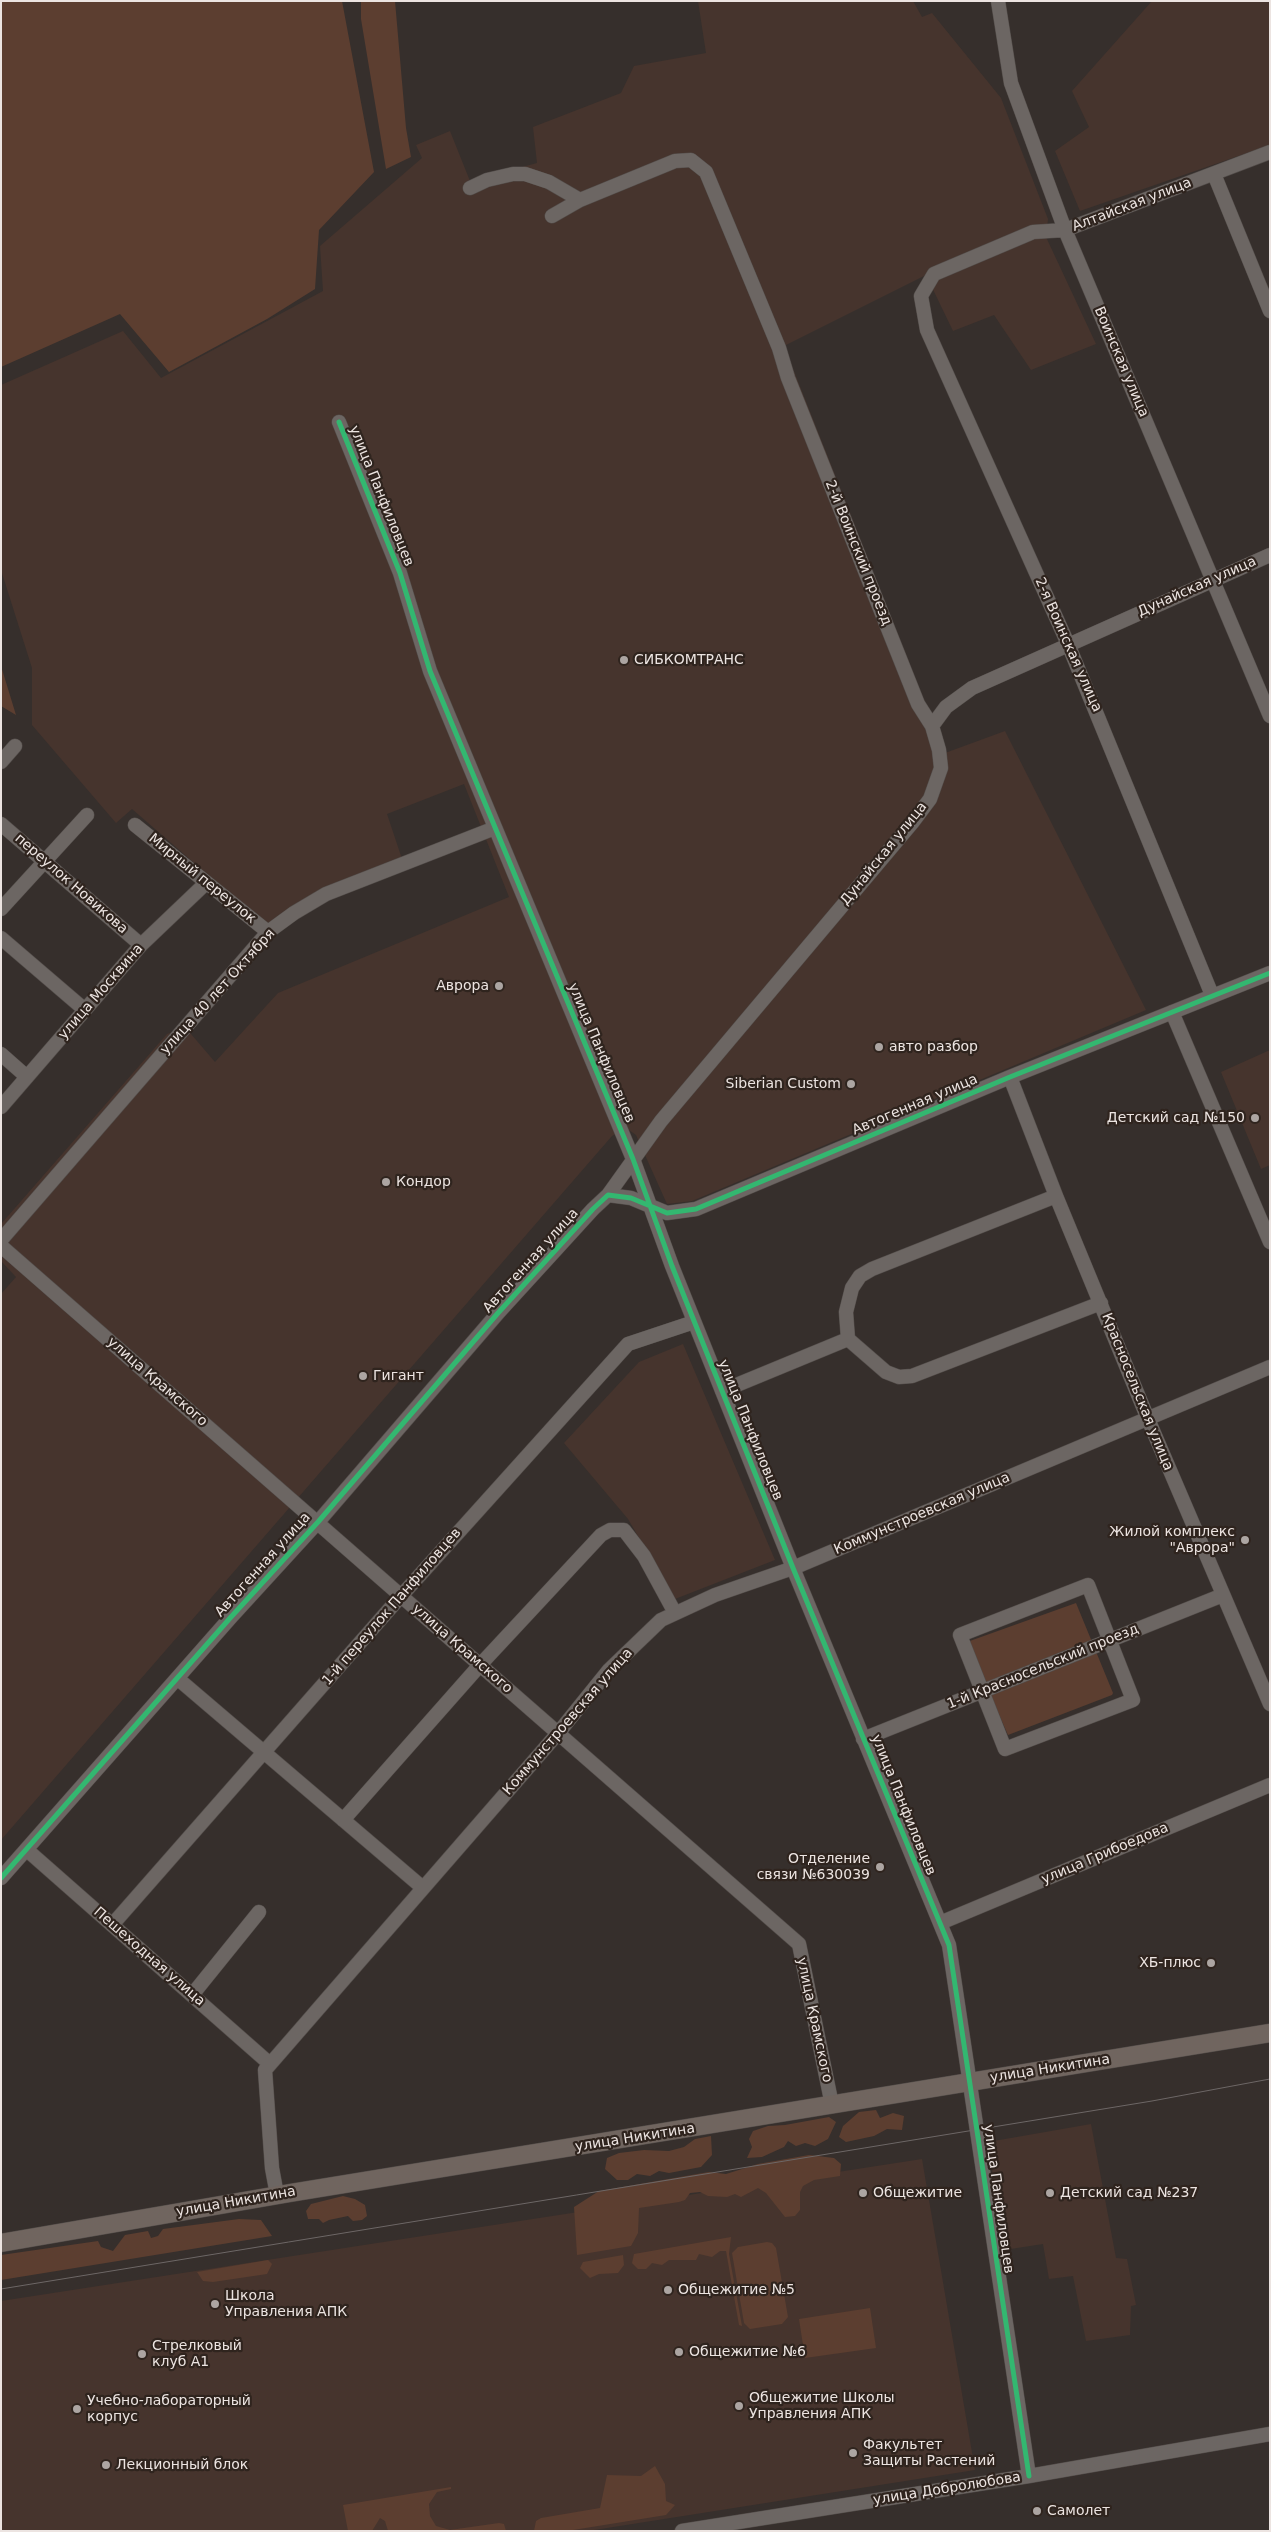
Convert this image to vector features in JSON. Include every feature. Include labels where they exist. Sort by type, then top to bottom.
[{"type":"main road","name":"улица Никитина","points":[[1,2242],[277,2195],[1270,2033]]},
{"type":"street","name":"Воинская улица","points":[[998,1],[1011,83],[1065,230],[1270,716]]},
{"type":"street","name":"Алтайская улица","points":[[921,296],[934,274],[1033,232],[1065,230],[1270,152]]},
{"type":"street","name":"2-й Воинский проезд","points":[[552,216],[580,200],[675,161],[691,160],[706,172],[780,348],[788,378],[918,704],[932,726]]},
{"type":"street","points":[[470,188],[487,180],[512,174],[525,174],[549,182],[580,200]]},
{"type":"street","points":[[1214,174],[1270,310]]},
{"type":"street","name":"2-я Воинская улица","points":[[921,296],[927,330],[1068,644],[1212,995]]},
{"type":"street","name":"улица Панфиловцев","points":[[339,422],[400,573],[430,671],[634,1159],[694,1322],[793,1568],[949,1945],[1029,2476]]},
{"type":"street","name":"Дунайская улица","points":[[608,1196],[661,1121],[912,823],[930,798],[941,768],[939,750],[932,726],[946,706],[972,688],[1270,556]]},
{"type":"street","points":[[1,762],[15,746]]},
{"type":"street","points":[[1,909],[88,815]]},
{"type":"street","name":"переулок Новикова","points":[[1,824],[45,860],[141,945]]},
{"type":"street","name":"Мирный переулок","points":[[135,825],[268,932]]},
{"type":"street","name":"улица 40 лет Октября","points":[[1,1240],[268,932],[326,894],[495,828]]},
{"type":"street","name":"улица Москвина","points":[[1,1106],[141,945],[206,883]]},
{"type":"street","points":[[1,938],[85,1010]]},
{"type":"street","name":"Автогенная улица","points":[[1,1878],[177,1678],[318,1522],[498,1313],[593,1209],[608,1196],[631,1198],[667,1213],[696,1210],[1010,1077],[1270,973]]},
{"type":"street","points":[[1172,1012],[1270,1242]]},
{"type":"street","points":[[1,1054],[27,1077]]},
{"type":"street","name":"Красносельская улица","points":[[1010,1077],[1056,1196],[1148,1419],[1270,1704]]},
{"type":"street","points":[[1056,1196],[872,1269],[860,1276],[852,1288],[846,1312],[848,1339],[886,1372],[899,1377],[912,1376],[1101,1303]]},
{"type":"street","name":"улица Крамского","points":[[1,1246],[559,1732],[798,1944],[832,2105]]},
{"type":"street","name":"1-й переулок Панфиловцев","points":[[112,1925],[401,1596],[628,1344],[694,1322]]},
{"type":"street","points":[[722,1391],[848,1339]]},
{"type":"street","name":"Коммунстроевская улица","points":[[270,2064],[559,1732],[609,1670],[661,1620],[715,1595],[793,1568],[1270,1367]]},
{"type":"street","points":[[343,1820],[480,1665],[601,1535],[610,1530],[624,1530],[644,1556],[675,1613]]},
{"type":"street","points":[[1088,1585],[1133,1700],[1005,1750],[982,1691],[960,1635],[1088,1585]]},
{"type":"street","name":"1-й Красносельский проезд","points":[[863,1738],[1223,1595]]},
{"type":"street","points":[[177,1678],[423,1888]]},
{"type":"street","name":"улица Грибоедова","points":[[940,1923],[1270,1785]]},
{"type":"street","name":"Пешеходная улица","points":[[27,1850],[270,2064]]},
{"type":"street","points":[[192,1995],[259,1912]]},
{"type":"street","points":[[270,2064],[265,2070],[272,2168],[277,2195]]},
{"type":"street","name":"улица Добролюбова","points":[[682,2531],[1029,2476],[1270,2434]]},
{"type":"shaded area","points":[[1,1],[342,1],[374,172],[319,230],[315,289],[267,319],[169,372],[120,314],[1,367]]},
{"type":"shaded area","points":[[361,1],[395,1],[406,128],[411,157],[386,169],[361,19]]},
{"type":"shaded area","points":[[698,1],[913,1],[922,17],[932,13],[1001,98],[1048,219],[1046,237],[1096,344],[1031,370],[994,315],[953,331],[926,275],[784,346],[945,753],[1005,731],[1146,1010],[692,1201],[667,1204],[636,1135],[626,1128],[612,1136],[1,1840],[1,1294],[16,1277],[1,1261],[1,1224],[167,1034],[185,1027],[215,1062],[278,993],[509,897],[464,784],[387,814],[402,859],[269,928],[132,809],[116,823],[32,725],[32,668],[1,570],[1,385],[123,331],[161,378],[323,291],[320,246],[422,158],[416,145],[450,131],[470,181],[537,163],[533,127],[621,93],[634,66],[706,53]]},
{"type":"shaded area","points":[[1152,1],[1270,1],[1270,145],[1080,211],[1055,151],[1089,127],[1072,91]]},
{"type":"shaded area","points":[[1,666],[16,715],[1,706]]},
{"type":"shaded area","name":"Детский сад №150","points":[[1270,1050],[1270,1165],[1261,1169],[1221,1072]]},
{"type":"shaded area","points":[[683,1344],[775,1560],[675,1599],[628,1519],[564,1443],[639,1362]]},
{"type":"shaded area","points":[[1076,1603],[1113,1693],[1112,1695],[1008,1735],[967,1642]]},
{"type":"shaded area","points":[[876,2110],[880,2118],[893,2113],[904,2116],[902,2130],[887,2129],[874,2136],[846,2142],[839,2137],[843,2126],[859,2112]]},
{"type":"shaded area","points":[[829,2117],[836,2122],[828,2139],[815,2146],[805,2143],[796,2146],[788,2141],[784,2147],[762,2157],[747,2158],[752,2147],[749,2139],[753,2131],[768,2126]]},
{"type":"shaded area","name":"Детский сад №237","points":[[1091,2124],[1116,2258],[1127,2259],[1136,2305],[1131,2306],[1130,2335],[1086,2341],[1073,2276],[1049,2279],[1043,2244],[1004,2250],[988,2142]]},
{"type":"shaded area","points":[[711,2136],[712,2155],[701,2167],[669,2173],[659,2171],[650,2176],[637,2174],[628,2180],[617,2180],[605,2169],[607,2158],[619,2153],[644,2150],[669,2151],[684,2147],[695,2139]]},
{"type":"shaded area","points":[[809,2155],[834,2158],[841,2164],[840,2176],[814,2180],[803,2186],[800,2192],[800,2210],[795,2216],[785,2217],[766,2193],[758,2188],[741,2197],[735,2194],[727,2197],[708,2196],[700,2192],[690,2193],[685,2200],[679,2202],[639,2208],[638,2233],[631,2246],[577,2255],[574,2207],[599,2191],[709,2172],[726,2174],[758,2164]]},
{"type":"shaded area","points":[[922,2159],[975,2470],[588,2531],[1,2531],[1,2301]]},
{"type":"shaded area","points":[[343,2196],[355,2199],[365,2205],[367,2216],[362,2220],[353,2221],[348,2216],[323,2223],[319,2219],[308,2219],[306,2211],[311,2204]]},
{"type":"shaded area","points":[[239,2219],[261,2220],[272,2236],[1,2280],[1,2255],[98,2241],[101,2247],[113,2251],[125,2235],[148,2231],[151,2238],[158,2236],[163,2229]]},
{"type":"shaded area","points":[[731,2237],[729,2254],[742,2326],[739,2325],[726,2251],[720,2251],[712,2257],[699,2254],[696,2260],[669,2260],[662,2265],[652,2263],[646,2269],[638,2269],[632,2263],[634,2254]]},
{"type":"shaded area","points":[[767,2242],[772,2243],[776,2248],[788,2317],[782,2324],[750,2329],[744,2323],[732,2253],[738,2247]]},
{"type":"shaded area","points":[[623,2255],[624,2265],[618,2273],[599,2274],[590,2278],[580,2268],[583,2262]]},
{"type":"shaded area","points":[[268,2260],[272,2264],[267,2274],[213,2282],[203,2281],[197,2272]]},
{"type":"shaded area","points":[[870,2308],[876,2348],[805,2358],[799,2319]]},
{"type":"shaded area","points":[[655,2466],[665,2484],[666,2501],[675,2505],[666,2515],[567,2531],[534,2531],[536,2521],[541,2518],[600,2508],[607,2475],[641,2476]]},
{"type":"shaded area","points":[[451,2487],[451,2489],[437,2492],[429,2504],[430,2516],[436,2526],[450,2530],[499,2523],[504,2524],[506,2531],[388,2531],[385,2521],[380,2518],[372,2531],[348,2531],[343,2505]]},
{"type":"tram line","points":[[1,2289],[1152,2101],[1270,2079]]},
{"type":"cycle path","points":[[339,422],[400,573],[430,671],[633,1159],[672,1266],[793,1568],[949,1945],[1029,2476]]},
{"type":"cycle path","points":[[1,1878],[231,1617],[318,1522],[498,1313],[608,1195],[631,1198],[667,1213],[696,1209],[1010,1077],[1270,973]]},
{"type":"place","name":"СИБКОМТРАНС","points":[[624,660]]},
{"type":"place","name":"Аврора","points":[[499,986]]},
{"type":"place","name":"авто разбор","points":[[879,1047]]},
{"type":"place","name":"Siberian Custom","points":[[851,1084]]},
{"type":"place","name":"Детский сад №150","points":[[1255,1118]]},
{"type":"place","name":"Кондор","points":[[386,1182]]},
{"type":"place","name":"Гигант","points":[[363,1376]]},
{"type":"place","name":"Жилой комплекс \"Аврора\"","points":[[1245,1540]]},
{"type":"place","name":"Отделение связи №630039","points":[[880,1867]]},
{"type":"place","name":"ХБ-плюс","points":[[1211,1963]]},
{"type":"place","name":"Общежитие","points":[[863,2193]]},
{"type":"place","name":"Детский сад №237","points":[[1050,2193]]},
{"type":"place","name":"Общежитие №5","points":[[668,2290]]},
{"type":"place","name":"Школа Управления АПК","points":[[215,2304]]},
{"type":"place","name":"Общежитие №6","points":[[679,2352]]},
{"type":"place","name":"Стрелковый клуб А1","points":[[142,2354]]},
{"type":"place","name":"Общежитие Школы Управления АПК","points":[[739,2406]]},
{"type":"place","name":"Учебно-лабораторный корпус","points":[[77,2409]]},
{"type":"place","name":"Факультет Защиты Растений","points":[[853,2453]]},
{"type":"place","name":"Лекционный блок","points":[[106,2465]]},
{"type":"place","name":"Самолет","points":[[1037,2511]]}]
